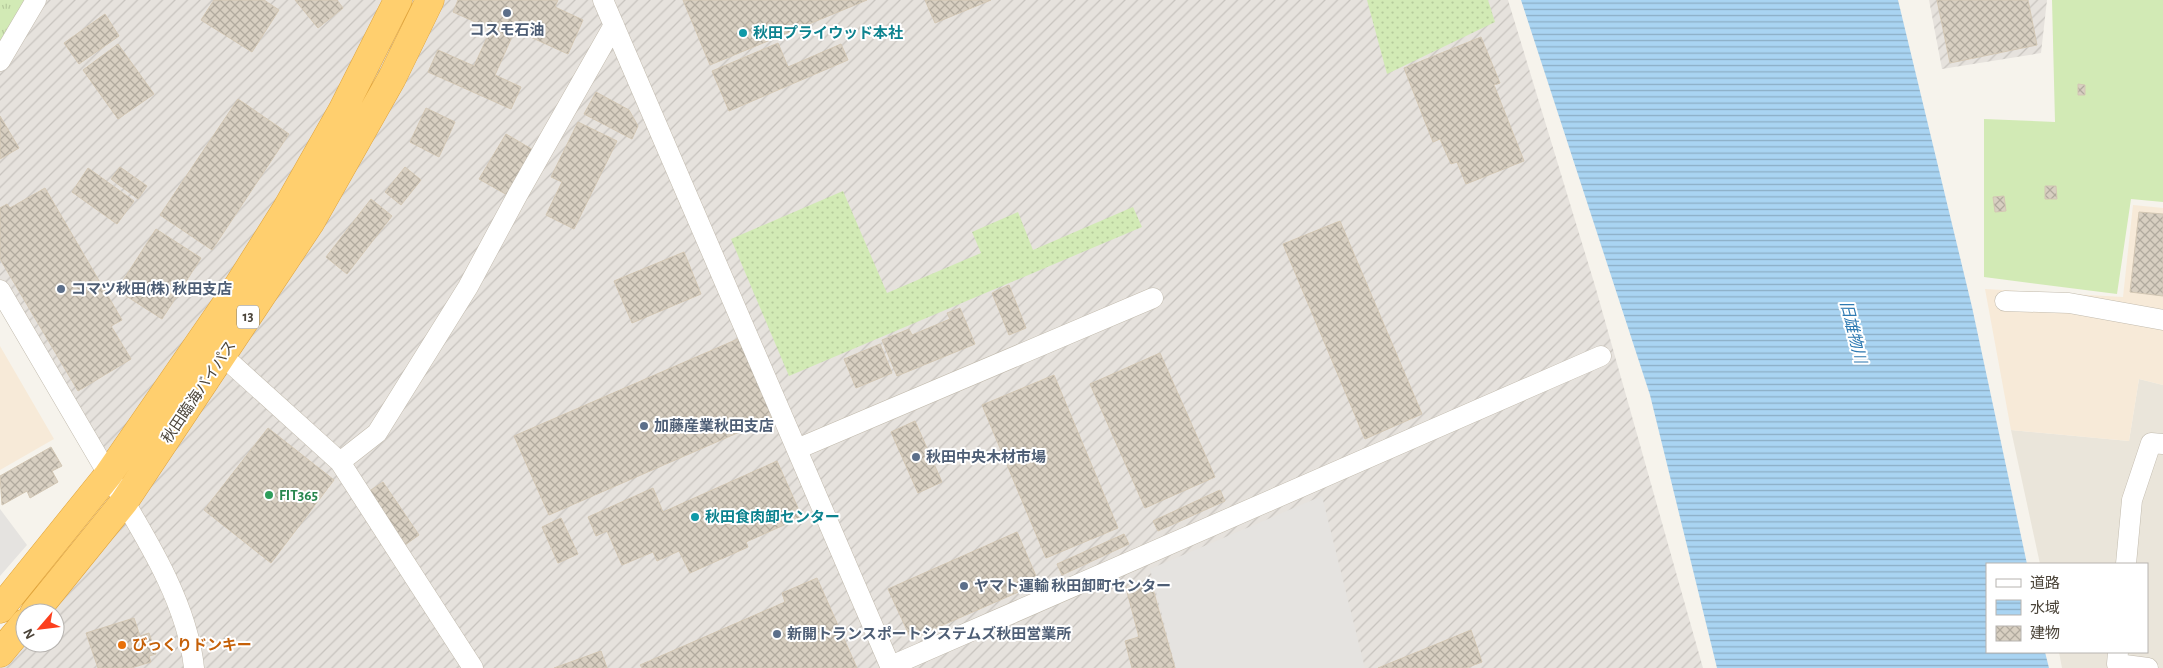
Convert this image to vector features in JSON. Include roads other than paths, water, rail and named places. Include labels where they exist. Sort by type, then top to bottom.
[{"type":"highway","name":"秋田臨海バイパス","points":[[0,609],[108,475],[202,338],[287,208],[342,111],[398,0]]},
{"type":"highway","name":"秋田臨海バイパス","points":[[42,603],[124,502],[315,214],[392,78],[430,0]]},
{"type":"highway","points":[[0,653],[15,635]]},
{"type":"street","points":[[0,61],[36,0]]},
{"type":"street","points":[[603,0],[891,667],[1601,356]]},
{"type":"street","points":[[340,462],[378,433],[468,287],[518,194],[614,26]]},
{"type":"street","points":[[0,290],[152,552],[183,616],[192,649],[194,668]]},
{"type":"street","points":[[797,449],[1153,298]]},
{"type":"street","points":[[2005,302],[2069,303],[2163,320]]},
{"type":"street","points":[[202,338],[340,462],[473,668]]},
{"type":"street","points":[[2126,563],[2132,500],[2150,443],[2163,444]]},
{"type":"street","points":[[2118,653],[2117,664],[2148,668]]},
{"type":"water","name":"旧雄物川","points":[[1521,0],[1898,0],[1972,307],[2027,563],[1986,563],[1986,653],[2045,653],[2049,668],[1717,668],[1650,395]]},
{"type":"place","name":"コスモ石油","points":[[507,13]]},
{"type":"place","name":"秋田プライウッド本社","points":[[743,33]]},
{"type":"place","name":"コマツ秋田(株) 秋田支店","points":[[61,289]]},
{"type":"place","name":"加藤産業秋田支店","points":[[644,426]]},
{"type":"place","name":"秋田中央木材市場","points":[[916,457]]},
{"type":"place","name":"FIT365","points":[[269,495]]},
{"type":"place","name":"秋田食肉卸センター","points":[[695,517]]},
{"type":"place","name":"ヤマト運輸 秋田卸町センター","points":[[964,586]]},
{"type":"place","name":"新開トランスポートシステムズ秋田営業所","points":[[777,634]]},
{"type":"place","name":"びっくりドンキー","points":[[122,645]]}]
